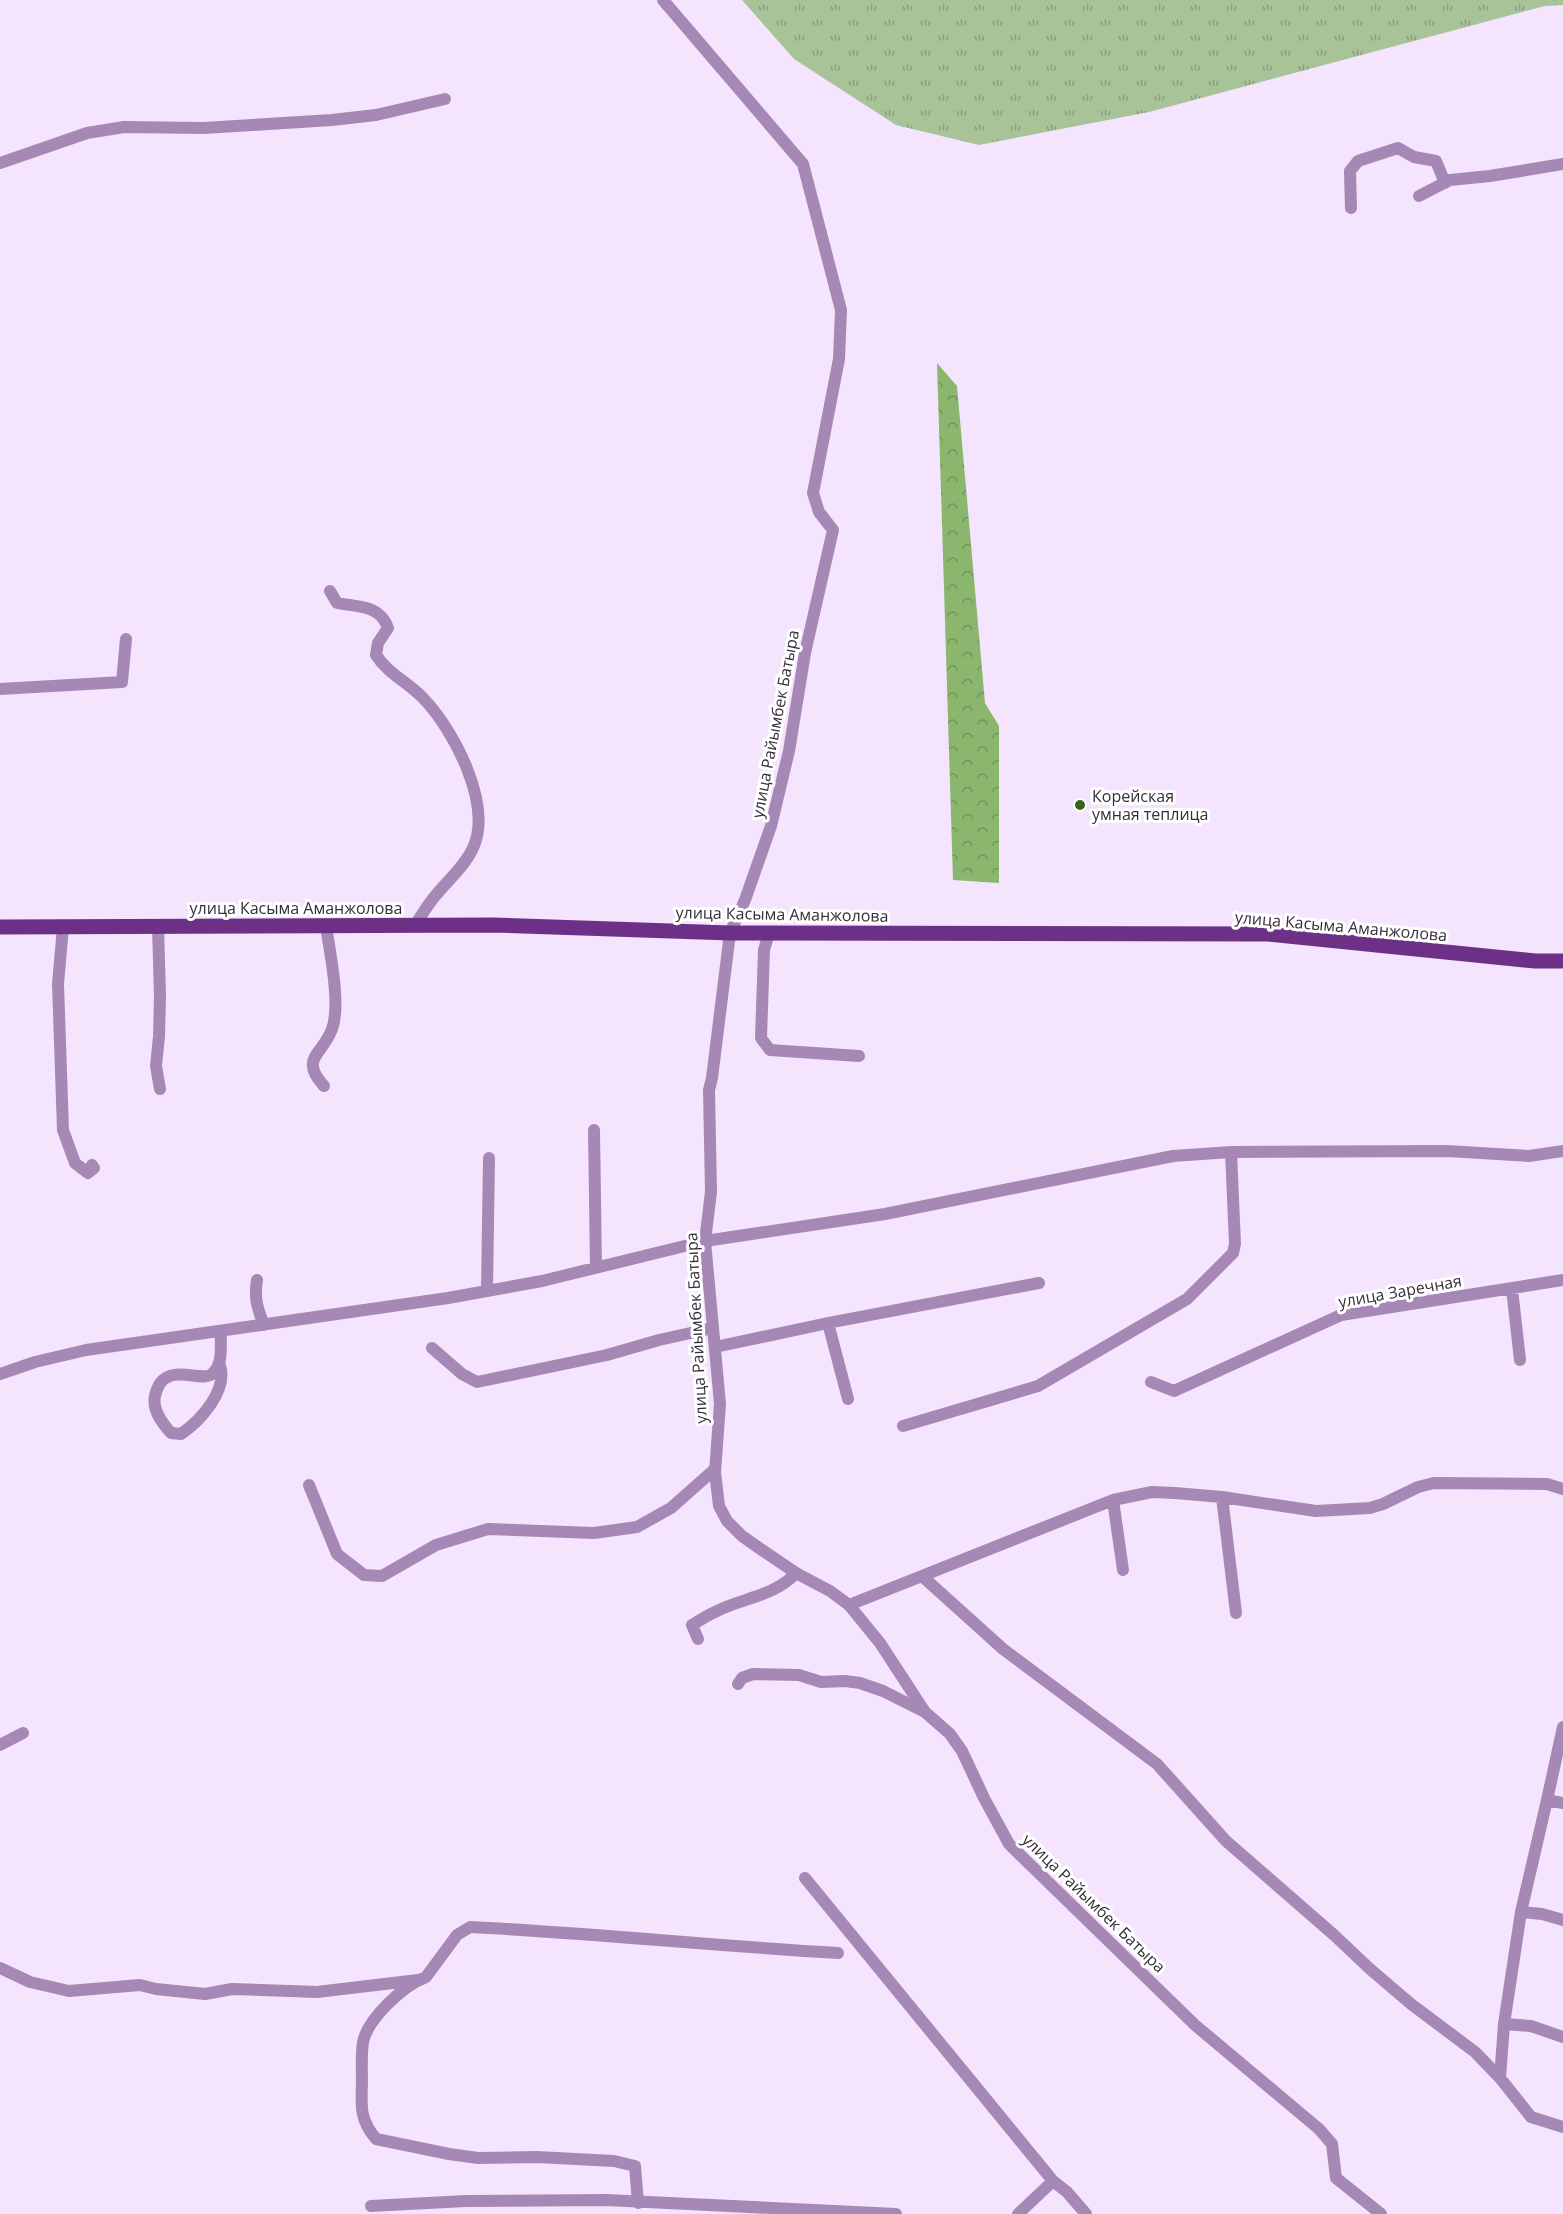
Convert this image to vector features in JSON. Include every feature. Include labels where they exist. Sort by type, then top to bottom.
[{"type":"main road","name":"улица Касыма Аманжолова","points":[[0,927],[493,925],[730,933],[1268,934],[1535,961],[1563,961]]},
{"type":"street","name":"улица Райымбек Батыра","points":[[663,0],[803,164],[841,310],[839,359],[813,493],[819,512],[833,530],[805,653],[789,751],[771,826],[745,900],[730,933],[709,1090],[711,1192],[705,1241],[720,1404],[715,1468],[718,1506],[727,1521],[742,1536],[796,1573],[830,1591],[849,1605],[880,1643],[925,1712],[950,1734],[962,1751],[984,1798],[1010,1844],[1195,2025],[1319,2129],[1332,2144],[1336,2178],[1381,2214]]},
{"type":"street","points":[[0,163],[87,133],[124,127],[204,128],[332,120],[376,115],[445,99]]},
{"type":"street","points":[[1351,208],[1350,171],[1359,161],[1398,148],[1414,157],[1436,161],[1445,183]]},
{"type":"street","points":[[1419,196],[1450,180],[1563,164]]},
{"type":"street","points":[[330,591],[337,603],[371,608],[386,622],[387,628],[378,643],[376,655],[392,674],[422,696],[430,706],[453,740],[473,783],[478,806],[479,835],[472,851],[456,873],[436,894],[415,926]]},
{"type":"street","points":[[0,690],[122,682],[126,639]]},
{"type":"street","points":[[324,1086],[314,1075],[312,1062],[332,1029],[335,1001],[326,926]]},
{"type":"street","points":[[63,927],[58,984],[63,1130],[75,1164],[88,1173],[94,1167],[92,1165]]},
{"type":"street","points":[[158,927],[160,996],[156,1066],[160,1089]]},
{"type":"street","points":[[769,933],[764,951],[761,1038],[771,1050],[859,1056]]},
{"type":"street","points":[[594,1130],[596,1267]]},
{"type":"street","points":[[1,1371],[86,1350],[448,1298],[487,1289],[542,1281],[705,1241],[885,1214],[1173,1156],[1231,1152],[1447,1151],[1529,1156],[1563,1151]]},
{"type":"street","points":[[903,1426],[1038,1386],[1187,1299],[1233,1253],[1235,1244],[1231,1152]]},
{"type":"street","points":[[487,1289],[489,1158]]},
{"type":"street","points":[[257,1280],[256,1303],[264,1324]]},
{"type":"street","name":"улица Заречная","points":[[1151,1382],[1174,1391],[1341,1315],[1563,1280]]},
{"type":"street","points":[[715,1347],[1040,1283]]},
{"type":"street","points":[[1512,1289],[1520,1360]]},
{"type":"street","points":[[828,1323],[848,1399]]},
{"type":"street","points":[[432,1348],[462,1374],[477,1382],[607,1355],[713,1328]]},
{"type":"street","points":[[220,1365],[207,1377],[185,1374],[171,1376],[157,1387],[154,1402],[162,1424],[171,1433],[181,1434],[195,1425],[210,1406],[221,1379],[221,1331]]},
{"type":"street","points":[[309,1485],[337,1554],[364,1575],[382,1576],[436,1545],[488,1529],[594,1533],[637,1527],[671,1508],[715,1468]]},
{"type":"street","points":[[849,1605],[1113,1500],[1152,1492],[1222,1497],[1316,1511],[1370,1508],[1418,1487],[1434,1483],[1547,1484],[1563,1489]]},
{"type":"street","points":[[1222,1497],[1236,1613]]},
{"type":"street","points":[[1113,1500],[1122,1570]]},
{"type":"street","points":[[698,1639],[692,1625],[717,1611],[788,1582],[796,1573]]},
{"type":"street","points":[[922,1576],[1003,1649],[1157,1764],[1226,1841],[1411,2004],[1475,2052],[1500,2078],[1531,2117],[1563,2127]]},
{"type":"street","points":[[738,1684],[742,1677],[753,1674],[799,1675],[821,1682],[853,1682],[883,1691],[925,1712]]},
{"type":"street","points":[[1500,2078],[1504,2024],[1521,1912],[1563,1727]]},
{"type":"street","points":[[0,1745],[23,1733]]},
{"type":"street","points":[[1546,1800],[1563,1803]]},
{"type":"street","points":[[805,1878],[1053,2181],[1067,2192],[1086,2214]]},
{"type":"street","points":[[1521,1912],[1542,1914],[1563,1920]]},
{"type":"street","points":[[638,2203],[635,2166],[614,2161],[537,2157],[478,2158],[376,2139],[368,2130],[361,2110],[363,2040],[374,2020],[390,2001],[426,1977],[457,1935],[470,1927],[838,1953]]},
{"type":"street","points":[[0,1968],[30,1982],[69,1991],[140,1985],[205,1994],[251,1988],[317,1992],[419,1980]]},
{"type":"street","points":[[1504,2024],[1531,2026],[1563,2037]]},
{"type":"street","points":[[1018,2214],[1053,2181]]},
{"type":"street","points":[[371,2206],[466,2201],[606,2200],[896,2214]]},
{"type":"green space","points":[[742,0],[1563,0],[1563,5],[1545,6],[1149,112],[979,145],[896,125],[794,59]]},
{"type":"green space","points":[[937,363],[957,386],[985,703],[999,726],[999,883],[953,880]]},
{"type":"place","name":"Корейская умная теплица","points":[[1080,805]]}]
